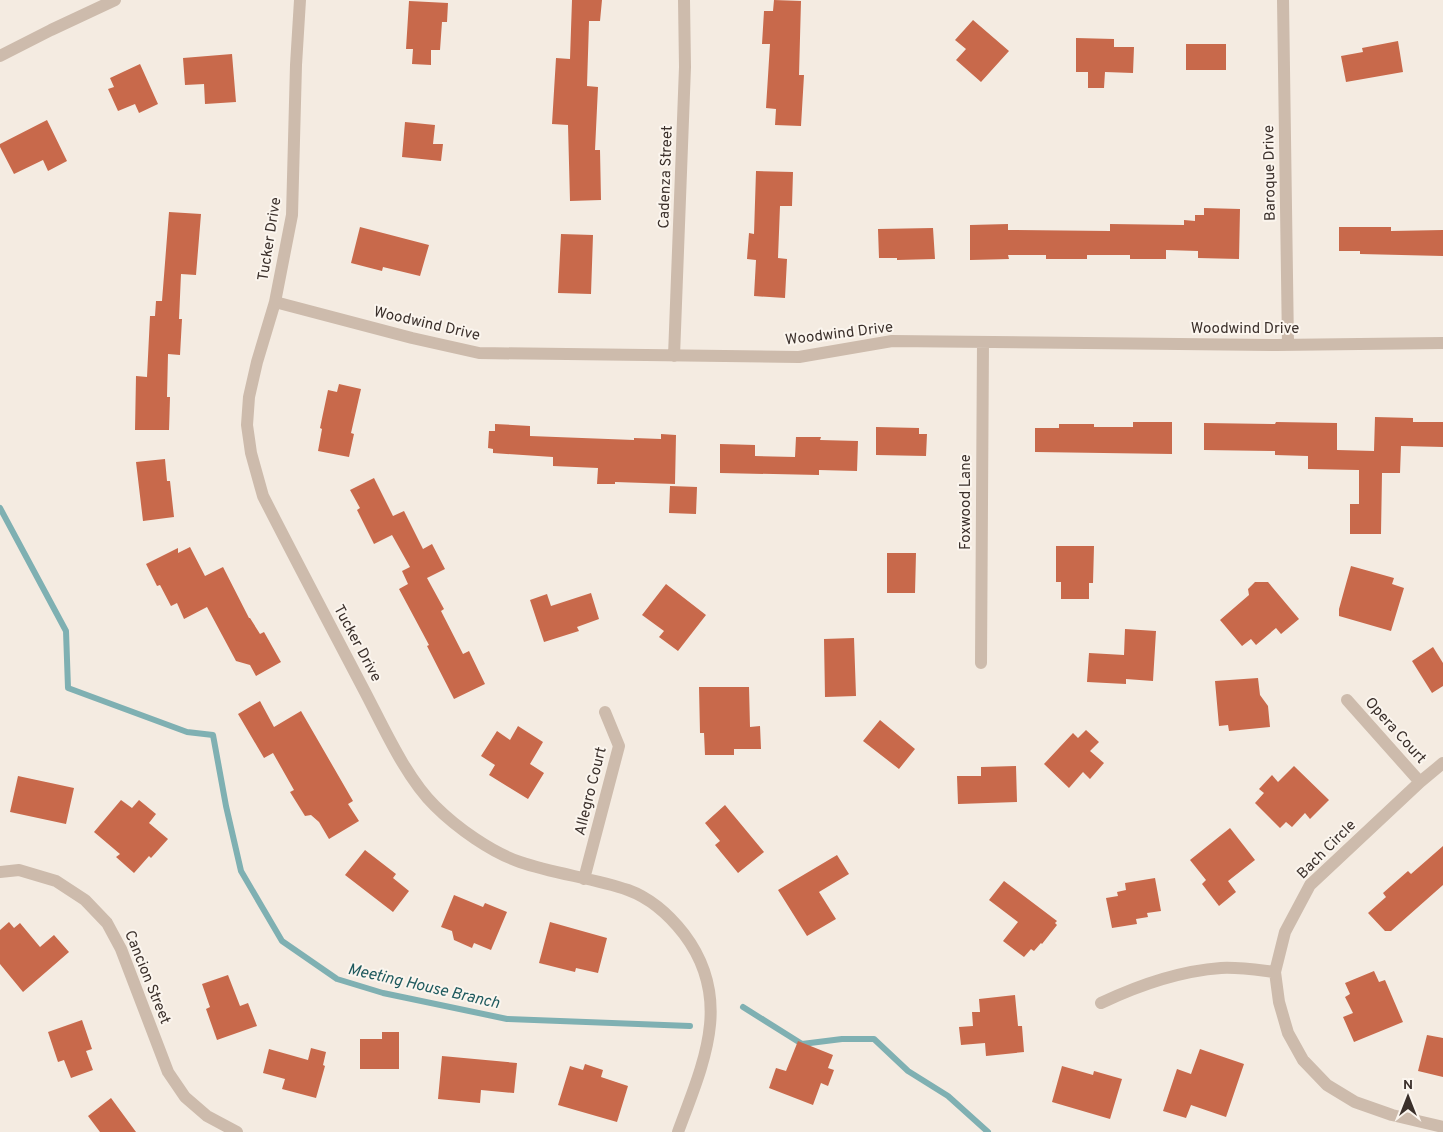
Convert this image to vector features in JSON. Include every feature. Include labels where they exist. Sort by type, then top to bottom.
[{"type":"street","points":[[0,56],[115,0]]},
{"type":"street","name":"Tucker Drive","points":[[300,0],[296,65],[292,216],[275,302],[249,398],[247,426],[251,454],[263,496],[397,753],[434,806],[472,837],[518,861],[630,891],[654,905],[675,921],[692,944],[703,963],[709,986],[712,1010],[710,1033],[703,1065],[678,1132]]},
{"type":"street","name":"Cadenza Street","points":[[674,356],[685,66],[684,0]]},
{"type":"street","name":"Baroque Drive","points":[[1283,0],[1288,345]]},
{"type":"street","name":"Woodwind Drive","points":[[275,302],[412,338],[478,353],[798,357],[892,341],[1288,345],[1443,343]]},
{"type":"street","name":"Foxwood Lane","points":[[981,663],[982,342]]},
{"type":"street","name":"Opera Court","points":[[1347,700],[1420,782]]},
{"type":"street","name":"Allegro Court","points":[[584,879],[619,746],[605,712]]},
{"type":"street","name":"Bach Circle","points":[[1443,763],[1420,782],[1310,885],[1285,932],[1275,972],[1279,1002],[1288,1034],[1303,1060],[1327,1085],[1354,1102],[1392,1115],[1443,1127]]},
{"type":"street","name":"Cancion Street","points":[[0,872],[19,870],[56,882],[84,900],[107,923],[122,949],[168,1072],[185,1097],[207,1116],[237,1132]]},
{"type":"street","points":[[1101,1003],[1133,988],[1186,972],[1223,968],[1275,972]]},
{"type":"building","points":[[572,0],[602,0],[600,21],[589,21],[587,86],[598,87],[595,150],[600,150],[601,200],[570,201],[568,125],[552,124],[556,58],[570,59]]},
{"type":"building","points":[[774,0],[801,1],[799,75],[804,75],[801,126],[775,125],[776,109],[766,108],[770,44],[762,44],[764,11],[773,11]]},
{"type":"building","points":[[409,1],[448,3],[447,22],[442,22],[440,50],[431,50],[431,65],[412,64],[413,49],[406,49]]},
{"type":"building","points":[[973,20],[1009,51],[981,82],[956,60],[966,49],[955,40]]},
{"type":"building","points":[[1076,38],[1114,39],[1114,47],[1134,47],[1133,73],[1105,72],[1104,88],[1088,88],[1088,72],[1076,72]]},
{"type":"building","points":[[1398,41],[1403,72],[1346,82],[1341,56],[1363,52],[1362,48]]},
{"type":"building","points":[[1186,44],[1226,44],[1226,70],[1186,70]]},
{"type":"building","points":[[232,54],[236,102],[205,104],[204,84],[185,85],[183,58]]},
{"type":"building","points":[[140,64],[158,104],[139,113],[135,104],[118,111],[108,89],[114,87],[110,78]]},
{"type":"building","points":[[47,120],[67,161],[48,171],[43,160],[14,174],[0,144]]},
{"type":"building","points":[[405,122],[435,125],[433,144],[443,144],[441,161],[402,157]]},
{"type":"building","points":[[756,171],[793,172],[792,206],[780,206],[778,258],[787,259],[785,298],[754,296],[756,260],[747,259],[749,233],[754,234]]},
{"type":"building","points":[[1204,208],[1240,209],[1239,259],[1198,258],[1198,251],[1166,250],[1166,259],[1130,259],[1130,255],[1087,255],[1087,259],[1046,259],[1046,255],[1008,255],[1009,259],[970,260],[970,225],[1008,224],[1008,230],[1110,231],[1110,224],[1184,225],[1184,220],[1195,221],[1195,215],[1204,215]]},
{"type":"building","points":[[169,212],[201,214],[196,275],[181,274],[179,319],[182,319],[180,355],[168,354],[167,397],[170,397],[169,430],[135,430],[136,376],[147,377],[150,316],[155,316],[156,301],[162,301]]},
{"type":"building","points":[[360,227],[429,245],[420,276],[383,267],[382,271],[351,263]]},
{"type":"building","points":[[1339,227],[1391,227],[1391,231],[1443,230],[1443,256],[1360,254],[1360,251],[1339,251]]},
{"type":"building","points":[[933,228],[935,259],[897,260],[897,258],[879,258],[878,229]]},
{"type":"building","points":[[561,234],[593,235],[591,294],[558,293]]},
{"type":"building","points":[[339,384],[361,389],[351,433],[354,434],[349,457],[318,451],[322,429],[320,428],[328,390],[337,392]]},
{"type":"building","points":[[1375,417],[1413,418],[1413,422],[1443,422],[1443,447],[1401,446],[1400,473],[1382,473],[1381,534],[1350,534],[1350,504],[1359,504],[1359,470],[1308,469],[1308,456],[1275,455],[1275,451],[1204,450],[1204,423],[1275,424],[1276,422],[1337,423],[1337,450],[1374,451]]},
{"type":"building","points":[[1133,422],[1172,422],[1172,454],[1035,452],[1035,428],[1059,428],[1059,424],[1094,424],[1094,427],[1133,427]]},
{"type":"building","points":[[495,424],[530,426],[530,436],[634,440],[634,438],[661,439],[661,434],[676,435],[675,484],[615,482],[615,484],[597,484],[598,468],[553,466],[553,457],[493,453],[493,449],[488,448],[489,431],[495,431]]},
{"type":"building","points":[[876,427],[919,428],[919,434],[927,434],[926,456],[876,455]]},
{"type":"building","points":[[796,437],[821,437],[820,440],[858,441],[857,471],[819,470],[819,475],[720,473],[720,444],[755,445],[755,456],[795,457]]},
{"type":"building","points":[[165,459],[167,481],[170,481],[174,517],[143,521],[136,462]]},
{"type":"building","points":[[374,478],[393,516],[404,511],[423,549],[432,544],[445,569],[427,578],[444,609],[441,611],[463,654],[469,651],[485,684],[454,699],[427,646],[429,645],[399,589],[408,584],[402,571],[410,567],[392,535],[374,544],[357,510],[360,508],[350,490]]},
{"type":"building","points":[[670,486],[697,487],[696,514],[669,513]]},
{"type":"building","points":[[1056,546],[1094,546],[1093,583],[1089,583],[1089,599],[1061,599],[1061,582],[1056,582]]},
{"type":"building","points":[[190,547],[205,576],[223,567],[249,618],[260,634],[264,632],[281,662],[256,676],[250,665],[236,661],[207,607],[184,619],[177,603],[171,606],[160,585],[157,586],[146,564],[178,548],[178,553]]},
{"type":"building","points":[[887,553],[916,553],[915,593],[887,593]]},
{"type":"building","points":[[1351,566],[1394,578],[1392,584],[1404,588],[1391,631],[1339,616],[1339,609]]},
{"type":"building","points":[[1255,582],[1268,582],[1299,619],[1281,634],[1276,628],[1256,645],[1251,639],[1242,646],[1220,620],[1249,595],[1248,589]]},
{"type":"building","points":[[666,584],[706,615],[678,651],[659,637],[664,631],[642,615]]},
{"type":"building","points":[[591,593],[599,619],[577,627],[579,631],[544,642],[530,600],[547,594],[551,606]]},
{"type":"building","points":[[1125,629],[1156,631],[1153,681],[1126,679],[1126,684],[1087,682],[1089,653],[1124,655]]},
{"type":"building","points":[[854,638],[856,696],[825,697],[824,639]]},
{"type":"building","points":[[1433,647],[1443,663],[1443,686],[1432,693],[1412,661]]},
{"type":"building","points":[[1258,678],[1260,695],[1268,706],[1270,727],[1229,731],[1228,725],[1219,726],[1215,681]]},
{"type":"building","points":[[699,687],[749,687],[750,727],[760,726],[761,749],[734,749],[734,755],[705,755],[704,733],[700,733]]},
{"type":"building","points":[[260,701],[274,727],[301,711],[353,801],[348,804],[359,821],[329,839],[319,822],[311,815],[305,816],[290,792],[294,790],[273,753],[264,758],[238,714]]},
{"type":"building","points":[[880,720],[915,749],[899,769],[863,741]]},
{"type":"building","points":[[518,726],[543,742],[530,764],[544,773],[528,799],[489,775],[495,765],[481,756],[497,731],[510,740]]},
{"type":"building","points":[[1086,730],[1099,742],[1090,751],[1104,763],[1090,779],[1083,772],[1069,788],[1044,764],[1073,733],[1078,738]]},
{"type":"building","points":[[1016,766],[1017,802],[958,804],[957,776],[981,776],[981,767]]},
{"type":"building","points":[[1294,766],[1329,800],[1310,819],[1305,813],[1292,827],[1286,822],[1280,828],[1255,803],[1264,793],[1259,789],[1272,775],[1278,782]]},
{"type":"building","points":[[18,776],[74,788],[66,824],[10,812]]},
{"type":"building","points":[[121,800],[132,808],[139,800],[156,814],[149,823],[168,839],[134,873],[116,857],[120,854],[94,832]]},
{"type":"building","points":[[725,805],[764,852],[738,873],[715,845],[720,841],[705,823]]},
{"type":"building","points":[[1230,828],[1255,860],[1228,881],[1236,892],[1219,906],[1202,884],[1206,880],[1190,860]]},
{"type":"building","points":[[1443,846],[1443,885],[1391,931],[1385,931],[1368,913],[1386,897],[1383,893],[1408,871],[1411,874]]},
{"type":"building","points":[[365,850],[396,874],[393,878],[409,891],[393,912],[345,875]]},
{"type":"building","points":[[837,855],[849,874],[819,892],[836,919],[807,936],[778,890]]},
{"type":"building","points":[[1155,878],[1161,911],[1147,913],[1148,917],[1136,919],[1137,924],[1112,928],[1106,898],[1118,896],[1117,892],[1126,890],[1125,883]]},
{"type":"building","points":[[1004,881],[1057,921],[1055,923],[1057,925],[1042,944],[1034,951],[1031,949],[1024,957],[1003,941],[1018,922],[989,900]]},
{"type":"building","points":[[454,895],[483,907],[485,903],[507,912],[491,950],[474,943],[472,948],[454,940],[452,931],[441,927]]},
{"type":"building","points":[[9,922],[14,928],[20,923],[40,947],[54,935],[69,952],[23,992],[0,964],[0,930]]},
{"type":"building","points":[[550,922],[607,938],[598,973],[576,968],[575,972],[539,963]]},
{"type":"building","points":[[1374,971],[1379,982],[1385,980],[1403,1022],[1354,1042],[1343,1017],[1353,1013],[1345,997],[1350,994],[1345,983]]},
{"type":"building","points":[[228,975],[240,1006],[248,1003],[257,1026],[217,1040],[206,1009],[210,1007],[202,984]]},
{"type":"building","points":[[1015,995],[1018,1026],[1022,1026],[1024,1052],[986,1056],[985,1043],[961,1045],[959,1027],[973,1026],[972,1012],[980,1012],[979,999]]},
{"type":"building","points":[[82,1020],[92,1049],[86,1051],[93,1070],[71,1078],[64,1060],[58,1062],[48,1032]]},
{"type":"building","points":[[382,1032],[399,1032],[399,1069],[360,1069],[360,1039],[382,1039]]},
{"type":"building","points":[[1427,1035],[1443,1038],[1443,1077],[1418,1071]]},
{"type":"building","points":[[798,1041],[833,1055],[828,1068],[834,1070],[828,1086],[821,1083],[813,1105],[769,1088],[776,1068],[786,1071]]},
{"type":"building","points":[[311,1048],[326,1052],[323,1065],[325,1066],[316,1098],[282,1089],[285,1079],[263,1073],[269,1049],[308,1060]]},
{"type":"building","points":[[1200,1049],[1244,1064],[1226,1117],[1191,1105],[1186,1118],[1163,1111],[1177,1069],[1191,1074]]},
{"type":"building","points":[[442,1056],[517,1063],[514,1093],[481,1090],[480,1103],[438,1099]]},
{"type":"building","points":[[585,1064],[603,1070],[601,1077],[628,1086],[617,1122],[558,1105],[570,1066],[583,1070]]},
{"type":"building","points":[[1062,1066],[1093,1075],[1094,1071],[1122,1079],[1110,1119],[1052,1102]]},
{"type":"building","points":[[111,1098],[136,1132],[100,1132],[88,1116]]},
{"type":"waterway","name":"Meeting House Branch","points":[[0,508],[66,631],[68,688],[187,732],[213,735],[226,806],[241,871],[282,941],[337,979],[383,993],[507,1019],[690,1026]]},
{"type":"waterway","name":"Meeting House Branch","points":[[743,1007],[802,1044],[842,1039],[874,1039],[908,1071],[948,1096],[988,1132]]}]
